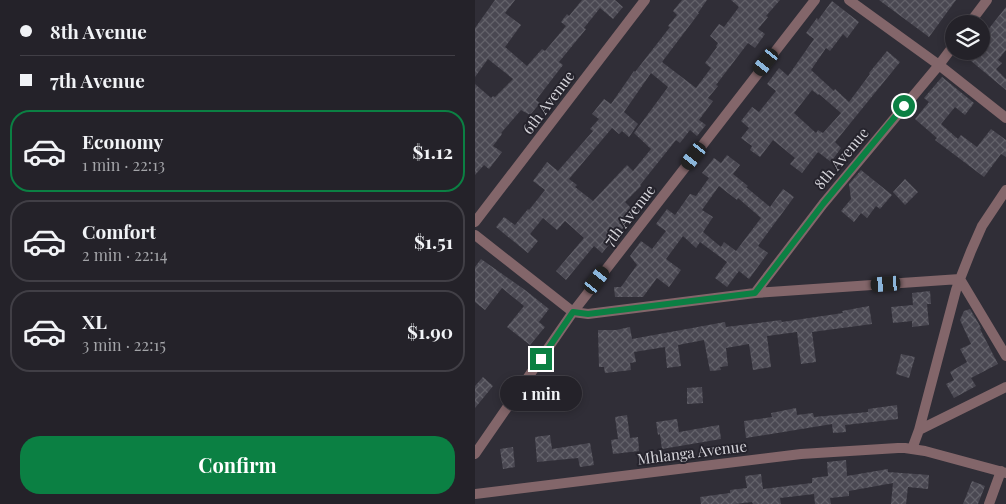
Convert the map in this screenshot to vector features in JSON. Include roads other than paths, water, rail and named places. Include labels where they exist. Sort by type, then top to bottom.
[{"type":"street","name":"6th Avenue","points":[[475,222],[645,0]]},
{"type":"street","name":"7th Avenue","points":[[475,454],[573,312],[815,0]]},
{"type":"street","points":[[849,0],[939,65],[1006,118]]},
{"type":"street","points":[[976,15],[987,0]]},
{"type":"street","name":"8th Avenue","points":[[755,293],[823,204],[945,57]]},
{"type":"street","points":[[913,449],[954,300],[971,250],[983,226],[1006,190]]},
{"type":"street","points":[[475,235],[573,312],[588,314],[755,293],[961,280]]},
{"type":"street","points":[[961,280],[1006,356]]},
{"type":"street","points":[[919,430],[1006,387]]},
{"type":"street","name":"Mhlanga Avenue","points":[[475,494],[801,454],[898,448],[925,451],[1003,472]]},
{"type":"street","points":[[989,504],[1003,472]]}]
